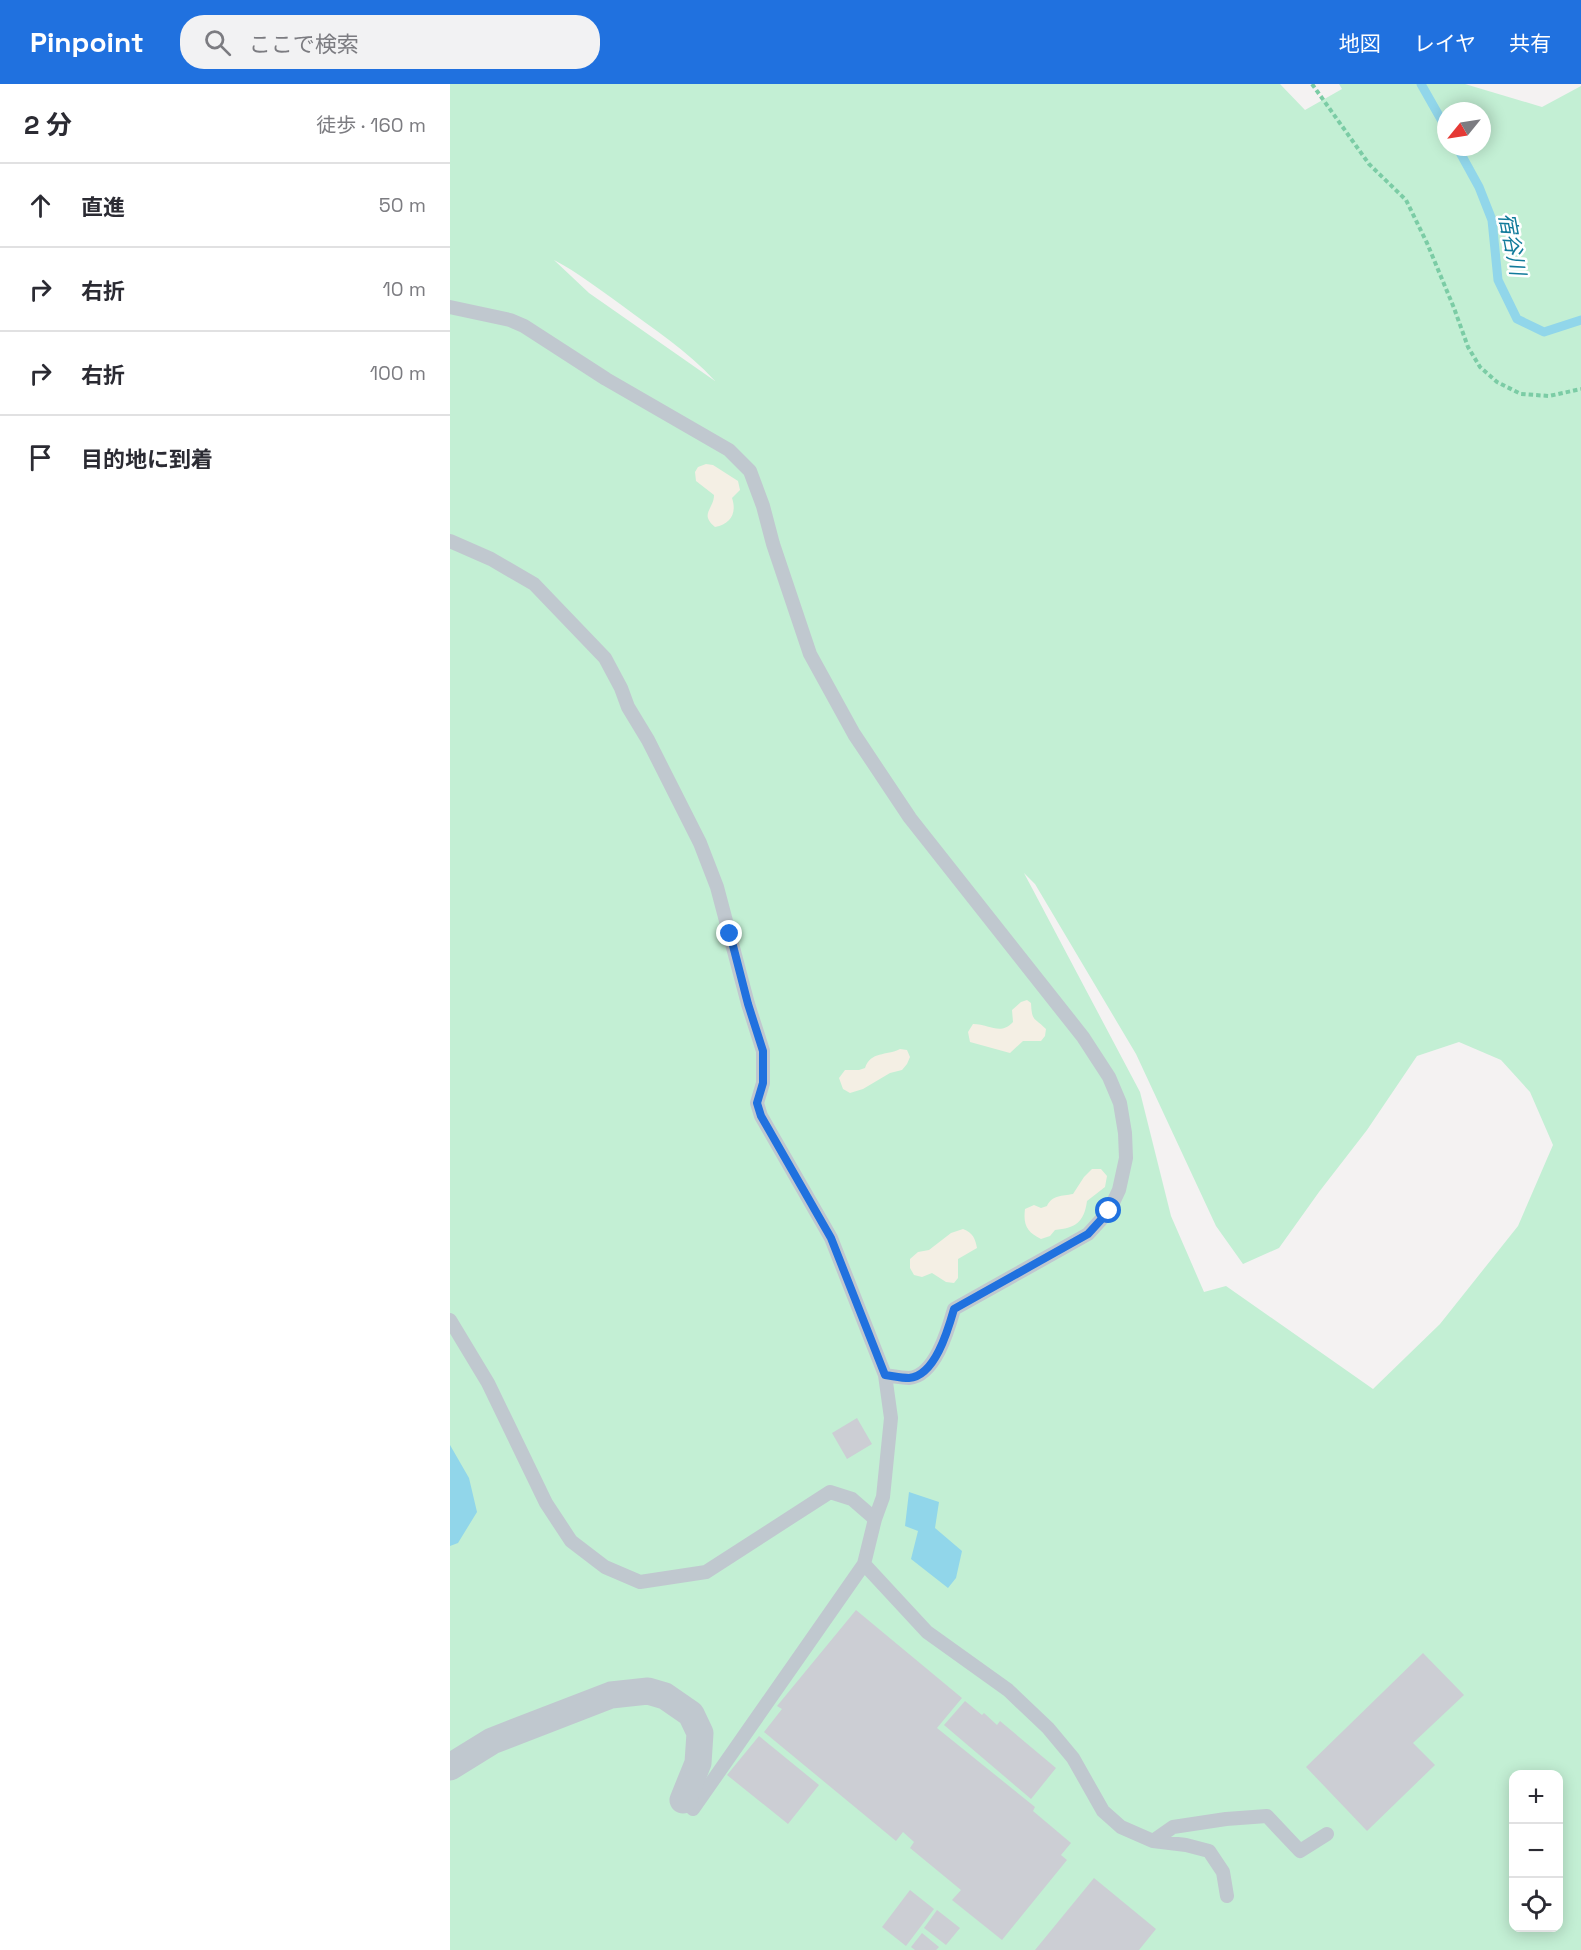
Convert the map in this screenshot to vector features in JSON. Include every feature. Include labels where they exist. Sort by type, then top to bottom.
[{"type":"street","points":[[450,1767],[492,1741],[611,1695],[648,1691],[665,1696],[691,1714],[700,1733],[698,1763],[688,1804]]},
{"type":"lane","points":[[450,307],[510,320],[524,326],[606,379],[729,450],[750,471],[764,506],[773,544],[810,654],[854,734],[910,818],[1083,1036],[1109,1077],[1120,1103],[1126,1158],[1119,1190],[1109,1211],[1088,1234],[954,1309],[939,1352],[925,1372],[911,1378],[885,1375]]},
{"type":"lane","points":[[450,541],[534,584],[605,658],[621,688],[628,707],[648,740],[700,843],[717,886],[748,1004],[763,1051],[763,1083],[757,1103],[761,1116],[831,1238],[885,1375],[891,1418],[883,1497],[864,1564],[688,1804]]},
{"type":"lane","points":[[450,1320],[488,1383],[546,1503],[571,1541],[604,1568],[640,1582],[706,1572],[830,1492],[852,1499],[875,1519]]},
{"type":"lane","points":[[864,1564],[927,1632],[1008,1690],[1048,1728],[1073,1758],[1103,1811],[1121,1827],[1153,1841],[1186,1845],[1209,1851],[1223,1872],[1227,1896]]},
{"type":"lane","points":[[1153,1841],[1173,1827],[1267,1816],[1300,1851],[1327,1834]]},
{"type":"path","points":[[1312,84],[1369,164],[1406,200],[1427,243],[1468,347],[1480,367],[1497,382],[1521,394],[1548,396],[1581,389]]},
{"type":"green space","points":[[450,84],[1280,84],[1305,110],[1342,89],[1339,84],[1465,84],[1542,107],[1581,86],[1581,1950],[450,1950]],"holes":[[[554,260],[588,281],[669,340],[715,381],[589,293]],[[1024,873],[1035,884],[1136,1054],[1216,1226],[1243,1264],[1279,1248],[1367,1130],[1417,1056],[1459,1042],[1501,1060],[1530,1092],[1553,1145],[1518,1226],[1440,1324],[1373,1389],[1226,1286],[1204,1292],[1171,1216],[1140,1092]]]},
{"type":"sand","points":[[706,464],[713,465],[738,481],[740,490],[732,498],[733,513],[729,520],[721,526],[715,527],[708,518],[714,495],[696,481],[695,472],[698,467]]},
{"type":"sand","points":[[1027,1000],[1031,1003],[1034,1019],[1046,1029],[1041,1041],[1023,1041],[1010,1053],[970,1042],[968,1032],[973,1024],[1004,1028],[1013,1022],[1012,1010]]},
{"type":"sand","points":[[900,1049],[907,1050],[910,1057],[902,1070],[890,1073],[863,1089],[850,1093],[843,1089],[839,1078],[845,1070],[865,1068],[875,1056]]},
{"type":"sand","points":[[1092,1169],[1101,1169],[1107,1176],[1105,1187],[1087,1201],[1081,1219],[1073,1226],[1055,1230],[1050,1236],[1041,1239],[1032,1234],[1025,1224],[1025,1209],[1034,1205],[1041,1208],[1047,1206],[1055,1198],[1073,1194]]},
{"type":"sand","points":[[963,1229],[973,1236],[977,1248],[958,1259],[958,1278],[954,1283],[946,1282],[932,1273],[922,1277],[914,1275],[910,1268],[910,1259],[918,1252],[929,1250],[951,1233]]},
{"type":"water","points":[[450,1445],[469,1478],[477,1512],[458,1543],[450,1546]]},
{"type":"water","points":[[909,1492],[939,1502],[935,1528],[962,1551],[956,1578],[948,1588],[911,1559],[918,1531],[905,1526]]},
{"type":"building","points":[[857,1418],[872,1444],[847,1459],[832,1433]]},
{"type":"building","points":[[856,1610],[962,1698],[937,1728],[1035,1807],[1033,1811],[1071,1843],[1061,1855],[1067,1860],[1002,1940],[952,1900],[961,1890],[910,1848],[914,1842],[903,1832],[896,1841],[764,1732],[782,1709],[777,1706]]},
{"type":"building","points":[[1423,1653],[1464,1695],[1413,1743],[1435,1765],[1367,1831],[1306,1767]]},
{"type":"building","points":[[965,1701],[997,1725],[1000,1721],[1056,1768],[1031,1799],[944,1725]]},
{"type":"building","points":[[759,1736],[819,1785],[788,1824],[727,1775]]},
{"type":"building","points":[[1094,1878],[1156,1929],[1139,1950],[1035,1950]]},
{"type":"building","points":[[910,1890],[934,1909],[906,1946],[882,1927]]},
{"type":"building","points":[[937,1910],[960,1928],[946,1945],[924,1928]]},
{"type":"building","points":[[922,1933],[939,1947],[936,1950],[915,1950],[911,1947]]},
{"type":"waterway","name":"宿谷川","points":[[1421,84],[1437,112]]},
{"type":"waterway","name":"宿谷川","points":[[1462,156],[1479,187],[1492,220],[1498,280],[1517,319],[1544,332],[1581,320]]},
{"type":"route","points":[[730,934],[763,1051],[763,1083],[757,1103],[761,1116],[831,1238],[885,1375],[911,1378],[925,1372],[939,1352],[954,1309],[1088,1234],[1109,1211]]}]
